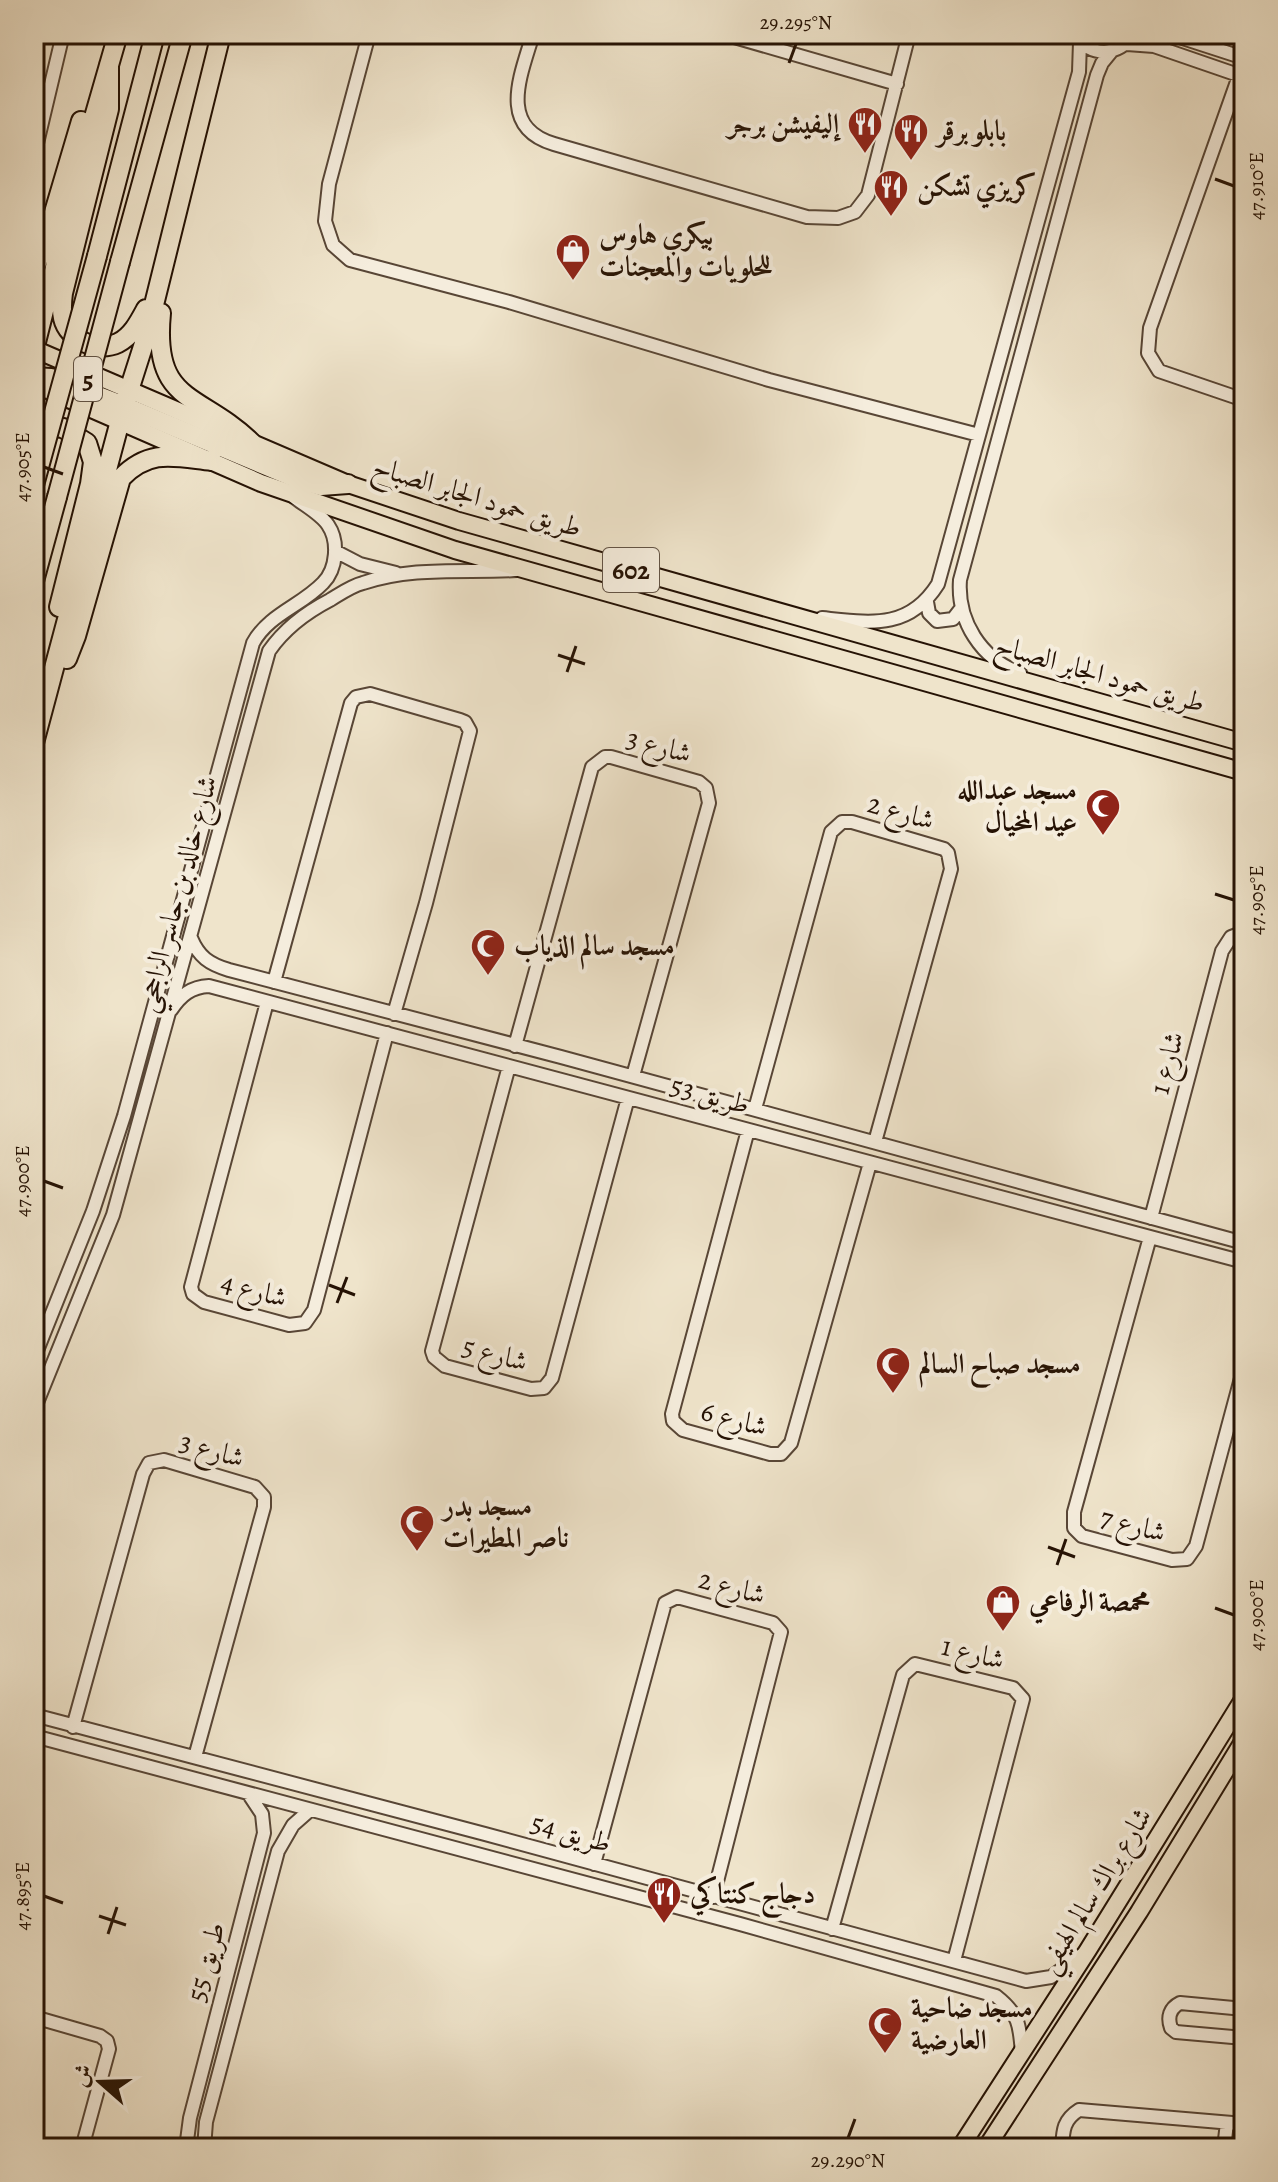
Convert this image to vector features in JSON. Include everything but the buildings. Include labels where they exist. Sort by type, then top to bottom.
[{"type":"highway","points":[[34,349],[118,34]]},
{"type":"highway","name":"5","points":[[34,485],[155,34]]},
{"type":"highway","name":"5","points":[[34,581],[183,34]]},
{"type":"highway","points":[[34,743],[167,258],[221,34]]},
{"type":"highway","points":[[34,271],[77,132],[90,97],[109,65]]},
{"type":"highway","points":[[109,65],[109,109],[63,293],[62,315],[68,332],[84,343],[104,347],[119,342],[136,328],[161,279]]},
{"type":"highway","points":[[167,258],[159,334],[164,370],[177,390],[234,425],[252,443]]},
{"type":"highway","points":[[34,365],[109,392],[124,406]]},
{"type":"highway","points":[[34,377],[51,378],[124,406],[280,474],[321,486],[348,484]]},
{"type":"highway","points":[[34,427],[63,428],[87,443],[93,462],[53,636],[45,705]]},
{"type":"highway","points":[[45,705],[76,636],[121,478],[138,462],[151,456],[212,461]]},
{"type":"main road","name":"طريق حمود الجابر الصباح","points":[[34,349],[212,461],[290,493],[523,570],[1244,772]]},
{"type":"main road","name":"طريق حمود الجابر الصباح","points":[[34,384],[252,443],[348,484],[459,521],[1244,743]]},
{"type":"main road","points":[[950,691],[944,680],[945,673],[954,664],[963,662]]},
{"type":"main road","name":"شارع براك سالم الهيفي","points":[[960,2148],[1192,1786],[1244,1698]]},
{"type":"main road","name":"شارع براك سالم الهيفي","points":[[986,2148],[1139,1912],[1244,1740]]},
{"type":"main road","points":[[1211,1753],[1217,1763],[1229,1766]]},
{"type":"main road","points":[[1192,1786],[1203,1787],[1209,1797]]},
{"type":"street","points":[[34,156],[63,34]]},
{"type":"street","points":[[369,34],[329,184],[325,221],[333,245],[340,254],[368,266],[509,302],[700,360],[979,435]]},
{"type":"street","points":[[533,34],[517,96],[520,118],[536,137],[818,219],[838,218],[855,212],[868,195],[909,34]]},
{"type":"street","points":[[727,34],[897,84]]},
{"type":"street","points":[[1170,34],[1244,58]]},
{"type":"street","points":[[787,614],[879,621],[897,619],[927,602],[938,584],[1079,72],[1077,38]]},
{"type":"street","points":[[1077,38],[1089,49],[1111,52]]},
{"type":"street","points":[[1121,709],[1071,687],[1004,667],[976,640],[960,610],[960,580],[1097,75],[1111,52],[1130,39],[1241,76],[1150,328],[1148,353],[1159,371],[1244,400]]},
{"type":"street","points":[[290,493],[329,525],[335,551],[360,564],[397,573]]},
{"type":"street","name":"شارع خالد بن جاسر الراجحي","points":[[34,1358],[93,1211],[124,1116],[253,643],[260,630],[322,584],[331,571],[335,551]]},
{"type":"street","name":"شارع خالد بن جاسر الراجحي","points":[[34,1410],[113,1215],[269,651],[305,613],[360,583],[397,573],[523,570]]},
{"type":"street","points":[[927,602],[929,613],[937,621],[953,619],[960,610]]},
{"type":"street","points":[[274,982],[351,703],[356,697],[370,694],[460,720],[470,731],[394,1014]]},
{"type":"street","points":[[231,720],[241,714],[247,721],[247,729]]},
{"type":"street","name":"شارع 3","points":[[515,1046],[592,767],[605,757],[611,757],[699,782],[706,788],[709,803],[633,1076]]},
{"type":"street","name":"شارع 2","points":[[755,1109],[831,832],[842,822],[852,822],[944,849],[951,869],[875,1142]]},
{"type":"street","name":"شارع 1","points":[[1151,1218],[1222,951],[1231,937],[1244,932]]},
{"type":"street","name":"طريق 53","points":[[191,938],[203,959],[229,970],[590,1064],[1244,1243]]},
{"type":"street","points":[[223,990],[219,981],[229,970]]},
{"type":"street","name":"طريق 53","points":[[171,1010],[181,996],[197,987],[223,990],[1244,1262]]},
{"type":"street","name":"شارع 4","points":[[267,1002],[191,1287],[193,1294],[204,1302],[289,1325],[305,1323],[314,1310],[387,1033]]},
{"type":"street","points":[[555,1078],[567,1070],[561,1057]]},
{"type":"street","points":[[587,1087],[579,1075],[590,1064]]},
{"type":"street","name":"شارع 5","points":[[509,1066],[432,1351],[434,1357],[445,1366],[516,1386],[539,1390],[547,1386],[552,1378],[628,1098]]},
{"type":"street","name":"شارع 6","points":[[748,1130],[672,1414],[677,1427],[683,1430],[770,1454],[785,1451],[791,1443],[870,1163]]},
{"type":"street","points":[[1055,1212],[1062,1204],[1059,1193]]},
{"type":"street","points":[[1082,1219],[1079,1208],[1087,1201]]},
{"type":"street","points":[[93,1211],[99,1221],[104,1222],[113,1215]]},
{"type":"street","name":"شارع 7","points":[[1150,1237],[1074,1512],[1074,1528],[1082,1536],[1172,1560],[1187,1559],[1196,1546],[1244,1367]]},
{"type":"street","name":"شارع 3","points":[[73,1727],[143,1474],[149,1463],[164,1460],[255,1487],[264,1497],[264,1507],[195,1757]]},
{"type":"street","name":"شارع 2","points":[[594,1864],[665,1603],[677,1597],[760,1619],[773,1623],[781,1632],[713,1897]]},
{"type":"street","name":"شارع 1","points":[[832,1929],[903,1675],[915,1664],[1013,1688],[1023,1699],[954,1961]]},
{"type":"street","name":"طريق 54","points":[[34,1715],[1026,1981],[1051,1977],[1088,1950]]},
{"type":"street","name":"طريق 54","points":[[34,1736],[996,1996],[1011,2008],[1020,2026],[1022,2054]]},
{"type":"street","name":"طريق 55","points":[[186,2148],[190,2118],[262,1844],[262,1814],[248,1794]]},
{"type":"street","name":"طريق 55","points":[[204,2148],[206,2122],[278,1851],[293,1825],[310,1810]]},
{"type":"street","points":[[262,1844],[274,1844],[278,1851]]},
{"type":"street","points":[[633,1896],[642,1891],[639,1877]]},
{"type":"street","points":[[662,1904],[658,1900],[658,1890],[667,1884]]},
{"type":"street","points":[[893,1967],[903,1956],[900,1947]]},
{"type":"street","points":[[1244,2009],[1180,2003],[1169,2017],[1171,2028],[1176,2032],[1244,2038]]},
{"type":"street","points":[[34,2017],[100,2036],[107,2041],[109,2049],[82,2148]]},
{"type":"street","points":[[1062,2148],[1064,2127],[1069,2116],[1079,2110],[1244,2124]]},
{"type":"street","points":[[1224,2148],[1227,2123]]},
{"type":"street","points":[[34,2145],[45,2148]]},
{"type":"place","name":"إليفيشن برجر","points":[[865,155]]},
{"type":"place","name":"بابلو برقر","points":[[911,162]]},
{"type":"place","name":"كريزي تشكن","points":[[891,218]]},
{"type":"place","name":"بيكري هاوس للحلويات والمعجنات","points":[[573,282]]},
{"type":"place","name":"مسجد عبدالله عيد المخيال","points":[[1103,837]]},
{"type":"place","name":"مسجد سالم الذياب","points":[[488,977]]},
{"type":"place","name":"مسجد صباح السالم","points":[[893,1395]]},
{"type":"place","name":"مسجد بدر ناصر المطيرات","points":[[417,1553]]},
{"type":"place","name":"محمصة الرفاعي","points":[[1003,1633]]},
{"type":"place","name":"دجاج كنتاكي","points":[[664,1925]]},
{"type":"place","name":"مسجد ضاحية العارضية","points":[[885,2055]]}]
